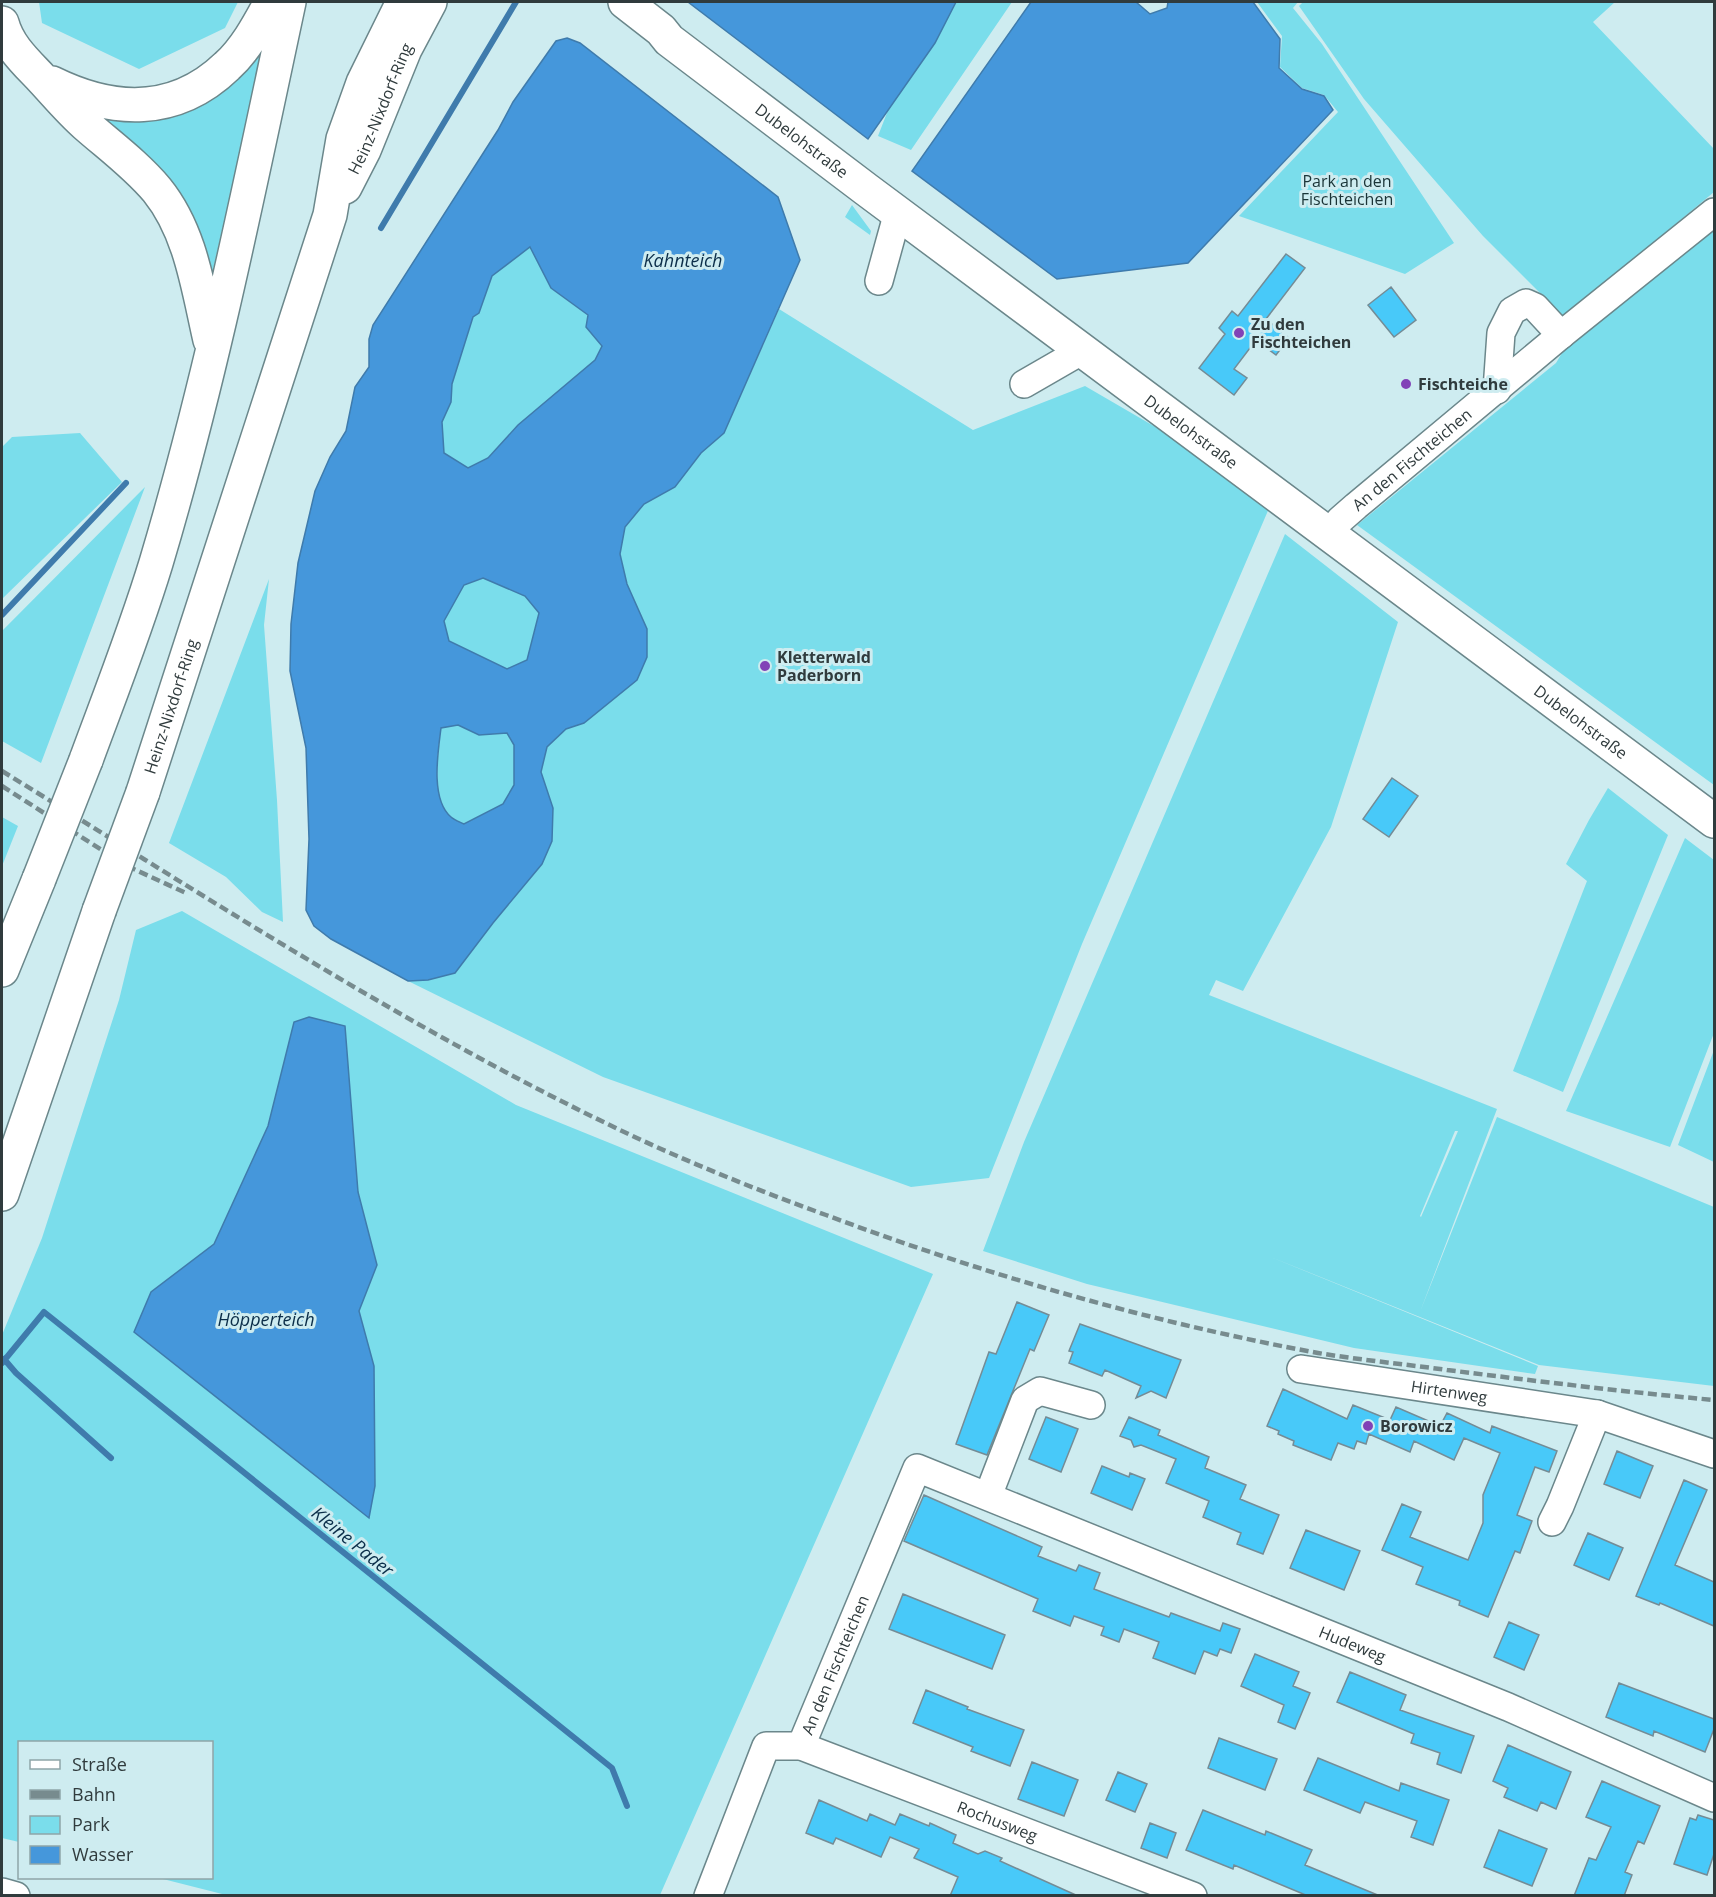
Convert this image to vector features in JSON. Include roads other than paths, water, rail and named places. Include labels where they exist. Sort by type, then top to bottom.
[{"type":"main road","points":[[40,77],[77,95],[108,103],[134,106],[169,101],[199,89],[228,66],[252,35],[271,2]]},
{"type":"main road","points":[[2,970],[87,760],[156,564],[212,350],[289,2]]},
{"type":"main road","name":"Heinz-Nixdorf-Ring","points":[[2,1194],[99,911],[143,792],[330,215],[343,139],[363,83],[403,2]]},
{"type":"main road","name":"Heinz-Nixdorf-Ring","points":[[330,215],[364,150],[405,49],[430,2]]},
{"type":"main road","name":"Dubelohstraße","points":[[605,2],[655,38],[669,40]]},
{"type":"main road","name":"Dubelohstraße","points":[[625,2],[661,30],[669,40],[1714,821]]},
{"type":"main road","points":[[2,24],[4,32],[19,56],[85,123],[129,161],[157,190],[176,218],[188,248],[212,350]]},
{"type":"street","points":[[879,281],[898,212]]},
{"type":"street","name":"An den Fischteichen","points":[[1329,533],[1356,506],[1561,335],[1714,212]]},
{"type":"street","points":[[1497,390],[1501,333],[1512,311],[1526,303],[1535,307],[1561,335]]},
{"type":"street","points":[[1024,384],[1083,350]]},
{"type":"street","name":"Hirtenweg","points":[[1301,1370],[1597,1414],[1714,1454]]},
{"type":"street","points":[[988,1496],[1026,1400],[1040,1391],[1091,1405]]},
{"type":"street","points":[[1552,1522],[1597,1414]]},
{"type":"street","name":"An den Fischteichen","points":[[708,1896],[766,1746],[801,1746],[917,1468]]},
{"type":"street","name":"Hudeweg","points":[[917,1468],[1508,1707],[1714,1798]]},
{"type":"street","name":"Rochusweg","points":[[801,1746],[1193,1896]]},
{"type":"street","points":[[2,1892],[16,1896]]},
{"type":"water","points":[[688,2],[956,2],[935,43],[868,139]]},
{"type":"water","points":[[1031,2],[1136,2],[1150,14],[1167,8],[1168,2],[1253,2],[1280,39],[1279,68],[1302,89],[1324,96],[1333,110],[1188,263],[1057,279],[912,171]]},
{"type":"water","name":"Kahnteich","points":[[567,38],[580,43],[778,197],[800,260],[724,433],[701,453],[675,487],[644,504],[625,527],[620,554],[627,584],[647,629],[647,657],[637,680],[584,723],[566,729],[547,747],[541,772],[553,808],[552,841],[542,864],[455,973],[428,980],[408,981],[331,939],[314,926],[306,910],[309,839],[306,748],[290,671],[291,624],[298,563],[315,491],[330,457],[346,431],[355,387],[369,367],[369,339],[373,325],[498,130],[513,102],[556,41]],"holes":[[[530,247],[551,288],[588,315],[586,327],[602,346],[595,360],[518,425],[488,458],[468,468],[444,453],[442,422],[451,402],[452,384],[473,317],[479,313],[492,276]],[[483,578],[525,596],[539,613],[527,660],[507,669],[449,641],[444,621],[464,585]],[[458,725],[479,735],[507,733],[514,745],[514,785],[503,804],[464,824],[451,817],[444,809],[440,799],[437,775],[441,728]]]},
{"type":"water","name":"Höpperteich","points":[[309,1017],[345,1026],[358,1192],[377,1265],[359,1311],[374,1366],[375,1486],[369,1518],[134,1332],[151,1292],[214,1244],[268,1126],[294,1022]]},
{"type":"waterway","points":[[381,228],[516,2]]},
{"type":"waterway","points":[[2,615],[126,483]]},
{"type":"waterway","name":"Kleine Pader","points":[[2,1363],[44,1312],[612,1768],[627,1806]]},
{"type":"waterway","points":[[4,1359],[16,1373],[111,1458]]},
{"type":"railway","points":[[2,771],[306,959],[461,1048],[540,1090],[645,1142],[722,1175],[886,1237],[1069,1295],[1255,1341],[1366,1360],[1714,1400]]},
{"type":"railway","points":[[2,786],[125,865],[188,894]]},
{"type":"place","name":"Zu den Fischteichen","points":[[1239,333]]},
{"type":"place","name":"Fischteiche","points":[[1406,384]]},
{"type":"place","name":"Kletterwald Paderborn","points":[[765,666]]},
{"type":"place","name":"Borowicz","points":[[1368,1426]]},
{"type":"park label","name":"Park an den Fischteichen","points":[[1347,190]]}]
